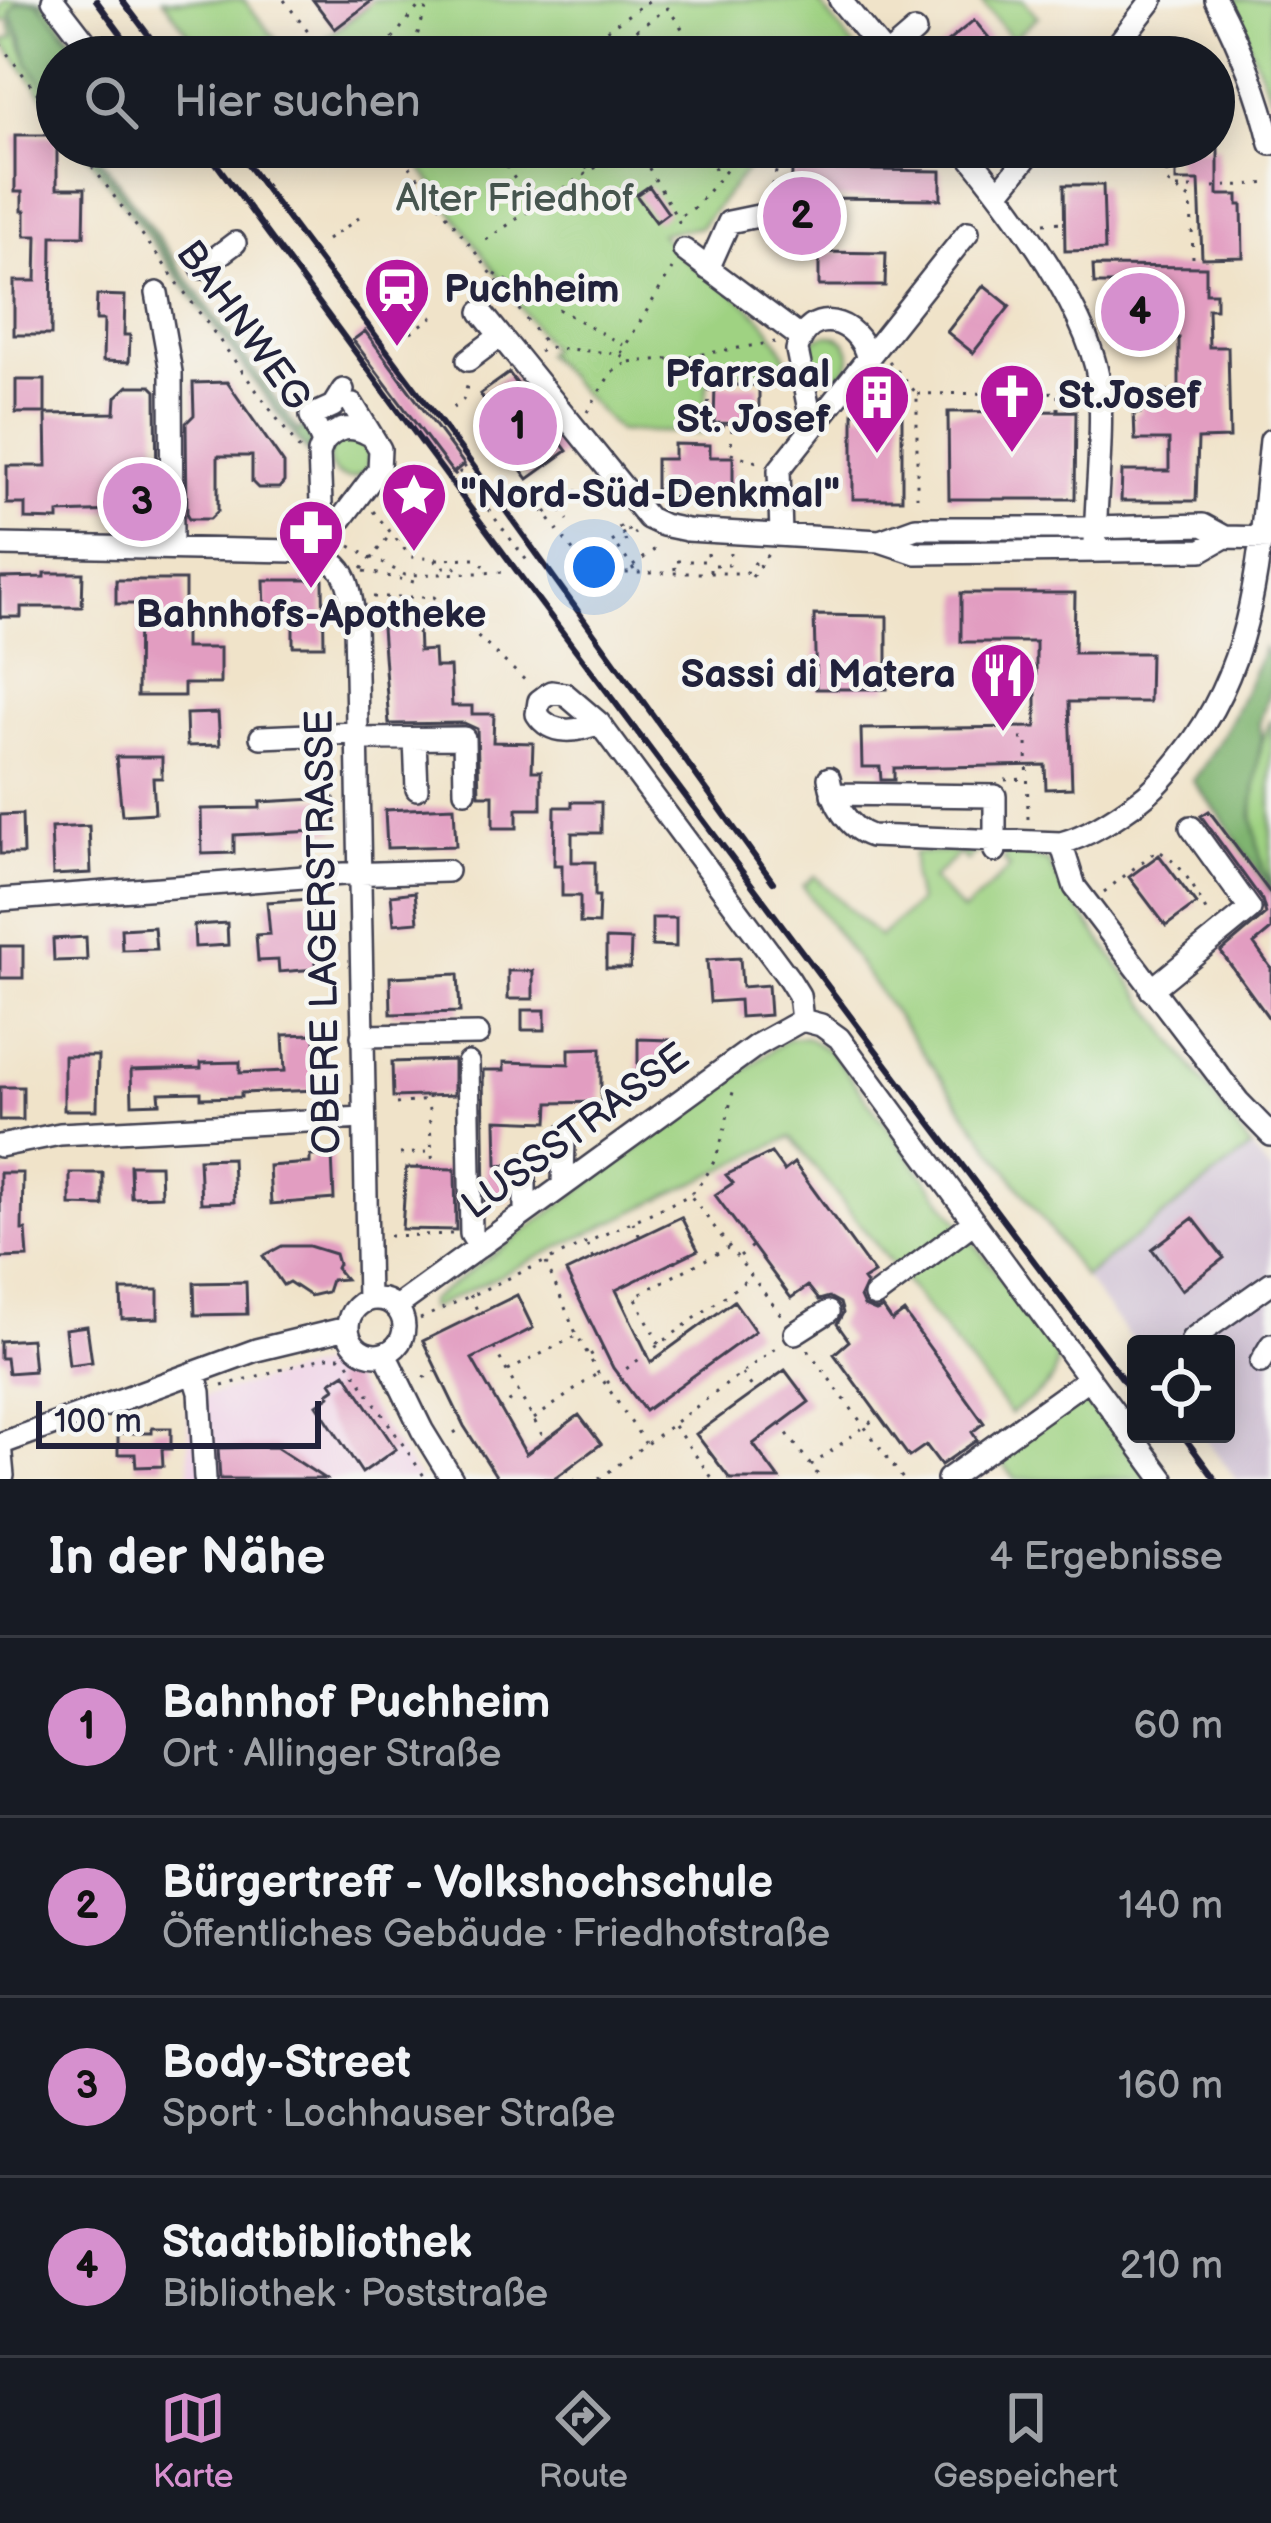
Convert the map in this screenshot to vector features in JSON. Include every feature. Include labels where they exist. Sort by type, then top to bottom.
[{"type":"street","points":[[53,0],[81,36]]},
{"type":"street","points":[[840,0],[870,36]]},
{"type":"street","points":[[1124,36],[1152,0]]},
{"type":"street","points":[[1216,0],[1234,36]]},
{"type":"street","points":[[910,36],[915,31]]},
{"type":"street","points":[[1235,38],[1262,105],[1271,144]]},
{"type":"street","points":[[980,168],[1027,230],[1092,349],[1100,391],[1095,551]]},
{"type":"street","points":[[1000,191],[1018,168]]},
{"type":"street","points":[[708,268],[729,223],[763,215]]},
{"type":"street","points":[[781,535],[778,470],[968,232]]},
{"type":"street","points":[[202,268],[235,244]]},
{"type":"street","points":[[684,250],[800,338]]},
{"type":"street","points":[[157,293],[171,372],[172,548]]},
{"type":"street","points":[[481,312],[648,518],[663,525],[880,541],[916,553],[1202,550],[1226,537]]},
{"type":"street","points":[[812,425],[797,350],[808,326],[823,320],[838,323],[856,333],[871,352]]},
{"type":"street","points":[[470,368],[500,337]]},
{"type":"street","points":[[0,545],[296,551],[343,561],[336,526],[374,477],[379,469],[380,449],[348,397],[310,416],[316,455],[323,474],[339,488],[358,488],[374,477]]},
{"type":"street","points":[[316,455],[338,430],[368,434]]},
{"type":"street","points":[[995,846],[995,796],[830,786],[859,832],[995,846],[1074,839],[1122,814],[1153,790],[1222,697],[1242,647],[1260,618],[1271,440]]},
{"type":"street","name":"OBERE LAGERSTRASSE","points":[[316,455],[355,622],[368,1300]]},
{"type":"street","points":[[880,541],[916,528],[1203,524],[1226,537],[1266,538]]},
{"type":"street","points":[[599,723],[567,730],[551,728],[537,714],[539,701],[550,692],[565,694],[599,723],[789,979],[799,995],[802,1020],[821,1025],[839,1038],[1163,1479]]},
{"type":"street","points":[[261,737],[464,738],[465,791]]},
{"type":"street","points":[[416,739],[417,789]]},
{"type":"street","points":[[1151,990],[1250,909],[1191,827]]},
{"type":"street","points":[[1060,842],[1076,887],[1088,904],[1238,1101],[1271,1135]]},
{"type":"street","points":[[0,900],[358,873],[447,871]]},
{"type":"street","name":"LUSSSTRASSE","points":[[396,1307],[475,1240],[525,1213],[735,1060],[802,1020]]},
{"type":"street","points":[[362,1036],[478,1034]]},
{"type":"street","points":[[468,1063],[475,1240]]},
{"type":"street","points":[[0,1146],[60,1134],[363,1118]]},
{"type":"street","points":[[563,1184],[564,1136]]},
{"type":"street","points":[[525,1165],[525,1213]]},
{"type":"street","points":[[875,1296],[974,1222]]},
{"type":"street","points":[[1198,1335],[1271,1283]]},
{"type":"street","points":[[368,1300],[383,1300],[396,1307],[404,1334],[393,1349],[385,1354],[359,1350],[347,1328],[353,1310],[368,1300]]},
{"type":"street","points":[[795,1334],[828,1312]]},
{"type":"street","points":[[3,1476],[0,1444],[197,1383],[256,1350],[347,1328]]},
{"type":"street","points":[[385,1354],[452,1479]]},
{"type":"street","points":[[949,1479],[981,1470],[1089,1378]]},
{"type":"street","points":[[197,1383],[205,1479]]},
{"type":"path","points":[[284,0],[311,36]]},
{"type":"path","points":[[395,36],[426,0]]},
{"type":"path","points":[[415,36],[426,0]]},
{"type":"path","points":[[598,36],[650,0]]},
{"type":"path","points":[[629,36],[668,8],[687,36]]},
{"type":"path","points":[[0,44],[36,91]]},
{"type":"path","name":"BAHNWEG","points":[[94,168],[316,455]]},
{"type":"path","points":[[411,168],[547,346],[620,354],[628,362]]},
{"type":"path","points":[[507,168],[535,207]]},
{"type":"path","points":[[586,168],[589,172]]},
{"type":"path","points":[[486,240],[595,168]]},
{"type":"path","points":[[620,354],[684,250],[679,217],[650,168]]},
{"type":"path","points":[[714,168],[720,176]]},
{"type":"path","points":[[679,217],[695,207],[727,168]]},
{"type":"path","points":[[763,215],[777,168]]},
{"type":"path","points":[[1167,168],[1167,182],[1191,200],[1193,258]]},
{"type":"path","points":[[1213,187],[1271,183]]},
{"type":"path","points":[[1176,188],[1200,188]]},
{"type":"path","points":[[327,240],[358,218]]},
{"type":"path","points":[[1044,223],[1064,222]]},
{"type":"path","points":[[492,272],[624,346]]},
{"type":"path","points":[[401,339],[434,316]]},
{"type":"path","points":[[585,416],[611,373],[628,362],[800,338]]},
{"type":"path","points":[[871,352],[917,394],[1100,391]]},
{"type":"path","points":[[678,358],[708,372],[709,424],[732,427],[730,453],[778,470]]},
{"type":"path","points":[[453,408],[463,400],[470,368]]},
{"type":"path","points":[[1058,393],[1058,411]]},
{"type":"path","points":[[917,394],[917,497]]},
{"type":"path","points":[[479,443],[490,437]]},
{"type":"path","points":[[454,475],[466,466]]},
{"type":"path","points":[[460,471],[528,562]]},
{"type":"path","points":[[583,564],[543,512],[591,483]]},
{"type":"path","points":[[555,503],[568,520]]},
{"type":"path","points":[[368,506],[411,557],[475,558],[492,573]]},
{"type":"path","points":[[343,561],[372,558],[391,533]]},
{"type":"path","points":[[624,533],[583,564],[579,573],[634,569],[746,573]]},
{"type":"path","points":[[634,569],[618,548],[635,534]]},
{"type":"path","points":[[634,569],[653,550]]},
{"type":"path","points":[[608,571],[626,556]]},
{"type":"path","points":[[343,561],[372,558],[405,575],[509,572]]},
{"type":"path","points":[[434,559],[439,567],[454,567],[461,574]]},
{"type":"path","points":[[343,561],[414,582]]},
{"type":"path","points":[[675,571],[674,561],[696,561]]},
{"type":"path","points":[[710,573],[710,565],[729,565]]},
{"type":"path","points":[[369,596],[434,597],[543,696]]},
{"type":"path","points":[[1019,739],[1027,739],[1029,841]]},
{"type":"path","points":[[1088,904],[1157,850],[1175,860],[1221,933]]},
{"type":"path","points":[[420,1319],[690,1195],[702,1184],[722,1147],[738,1076],[735,1060]]},
{"type":"path","points":[[396,1104],[428,1098],[433,1168]]},
{"type":"path","points":[[400,1154],[432,1152]]},
{"type":"path","points":[[690,1195],[903,1479]]},
{"type":"path","points":[[632,1221],[640,1237]]},
{"type":"path","points":[[375,1237],[475,1240]]},
{"type":"path","points":[[586,1242],[593,1259]]},
{"type":"path","points":[[738,1257],[752,1246]]},
{"type":"path","points":[[660,1346],[635,1296],[730,1247]]},
{"type":"path","points":[[545,1261],[588,1356],[646,1444]]},
{"type":"path","points":[[605,1384],[752,1276]]},
{"type":"path","points":[[470,1295],[479,1314]]},
{"type":"path","points":[[692,1321],[698,1328]]},
{"type":"path","points":[[599,1479],[795,1334]]},
{"type":"path","points":[[506,1372],[577,1336]]},
{"type":"path","points":[[494,1348],[544,1440]]},
{"type":"path","points":[[588,1356],[603,1348]]},
{"type":"path","points":[[197,1383],[340,1357],[427,1479]]},
{"type":"path","points":[[424,1378],[436,1371]]},
{"type":"path","points":[[532,1420],[598,1373]]},
{"type":"path","points":[[742,1373],[756,1392]]},
{"type":"path","points":[[498,1408],[519,1396]]},
{"type":"path","points":[[812,1466],[880,1416]]},
{"type":"path","points":[[780,1424],[821,1479]]},
{"type":"path","points":[[673,1425],[713,1479]]},
{"type":"path","points":[[454,1432],[464,1426]]},
{"type":"path","points":[[567,1469],[574,1479]]},
{"type":"path","points":[[610,1471],[615,1479]]},
{"type":"shaded area","points":[[1251,1148],[1271,1173],[1271,1479],[1236,1479],[1209,1443],[1235,1443],[1235,1335],[1128,1335],[1084,1277]]},
{"type":"shaded area","points":[[339,1360],[419,1479],[190,1479],[187,1401]]},
{"type":"green space","points":[[6,0],[40,0],[50,6],[71,36],[38,2],[10,13],[36,74],[36,86],[2,41],[13,37],[9,20],[0,22],[0,6]]},
{"type":"green space","points":[[163,0],[244,0],[273,36],[191,36]]},
{"type":"green space","points":[[365,0],[817,0],[845,36],[328,36],[367,7]]},
{"type":"green space","points":[[980,0],[1023,0],[1038,17],[1010,36]]},
{"type":"green space","points":[[1231,0],[1271,0],[1271,98]]},
{"type":"green space","points":[[38,2],[67,36],[36,36],[36,74],[10,13],[16,4]]},
{"type":"green space","points":[[97,168],[103,168],[309,454]]},
{"type":"green space","points":[[103,168],[108,168],[299,432],[305,425],[313,440],[309,454]]},
{"type":"green space","name":"Alter Friedhof","points":[[421,168],[748,168],[700,227],[660,233],[681,256],[757,314],[792,372],[709,372],[702,433],[618,431],[545,354],[550,349]]},
{"type":"green space","points":[[829,335],[844,341],[850,356],[844,371],[829,377],[814,371],[808,356],[814,341]]},
{"type":"green space","points":[[349,438],[363,444],[369,458],[363,472],[349,478],[335,472],[329,458],[335,444]]},
{"type":"green space","points":[[1264,648],[1271,662],[1271,687],[1259,724],[1252,815],[1271,891],[1193,781],[1224,733]]},
{"type":"green space","points":[[1271,719],[1271,884],[1258,845],[1253,801],[1258,757]]},
{"type":"green space","points":[[977,852],[967,861],[959,854],[932,879],[963,912],[1010,868],[1003,860],[1007,853],[1048,862],[1251,1148],[1084,1277],[803,886],[815,876],[879,937],[918,902],[914,853]]},
{"type":"green space","points":[[806,1037],[832,1053],[1056,1352],[1054,1374],[1037,1395],[1010,1414],[791,1137],[429,1309],[428,1302],[787,1039]]},
{"type":"green space","points":[[1082,1404],[1101,1413],[1151,1479],[1015,1479],[1000,1459],[1065,1408]]},
{"type":"building","points":[[313,0],[373,0],[335,29]]},
{"type":"building","points":[[974,20],[987,36],[955,36]]},
{"type":"building","points":[[15,135],[36,135],[36,168],[57,168],[57,188],[85,188],[84,236],[52,236],[51,335],[14,335],[14,281],[36,281],[37,236],[25,236],[22,192],[15,192]]},
{"type":"building","points":[[1176,168],[1218,168],[1218,195],[1238,195],[1238,205],[1242,205],[1243,257],[1202,258],[1199,181],[1176,181]]},
{"type":"building","points":[[792,169],[941,171],[941,199],[813,198],[813,232],[791,232]]},
{"type":"building","points":[[1064,185],[1103,185],[1105,250],[1065,251]]},
{"type":"building","points":[[649,186],[668,213],[656,222],[636,195]]},
{"type":"building","points":[[819,252],[886,253],[885,286],[819,286]]},
{"type":"building","points":[[1093,266],[1206,267],[1206,293],[1216,293],[1216,309],[1208,309],[1209,347],[1228,347],[1230,438],[1198,439],[1196,501],[1121,501],[1122,471],[1169,471],[1169,440],[1135,440],[1134,413],[1140,413],[1141,392],[1179,391],[1179,338],[1129,337],[1130,326],[1112,326],[1113,284],[1094,284]]},
{"type":"building","points":[[984,285],[1010,306],[973,353],[947,332]]},
{"type":"building","points":[[97,295],[125,296],[129,362],[103,361],[104,320],[96,320]]},
{"type":"building","points":[[365,331],[464,464],[453,473],[353,340]]},
{"type":"building","points":[[509,373],[567,451],[528,479],[482,417],[492,410],[480,394]]},
{"type":"building","points":[[16,380],[45,380],[45,413],[16,413]]},
{"type":"building","points":[[227,382],[284,464],[284,482],[279,488],[258,488],[252,482],[252,456],[218,456],[218,511],[210,519],[189,519],[186,423],[194,415],[193,383]]},
{"type":"building","points":[[715,385],[759,385],[759,424],[714,423]]},
{"type":"building","points":[[128,386],[151,386],[156,391],[157,502],[148,510],[58,513],[58,520],[25,519],[25,504],[7,504],[7,466],[47,466],[46,414],[115,413],[116,397]]},
{"type":"building","name":"Pfarrsaal St. Josef","points":[[902,411],[902,499],[853,499],[853,413]]},
{"type":"building","name":"St.Josef","points":[[1076,411],[1075,499],[949,499],[948,412]]},
{"type":"building","points":[[674,444],[710,445],[710,457],[733,457],[733,497],[656,497],[656,459],[674,459]]},
{"type":"building","points":[[45,573],[83,573],[82,607],[21,607],[21,617],[0,617],[0,578],[45,577]]},
{"type":"building","points":[[116,580],[185,580],[185,648],[220,648],[220,684],[184,684],[184,696],[137,696],[138,604],[116,604]]},
{"type":"building","points":[[264,580],[323,580],[324,646],[293,646],[293,614],[265,613]]},
{"type":"building","points":[[961,593],[1075,593],[1074,653],[1150,653],[1149,702],[1069,702],[1072,788],[1046,789],[1045,765],[894,768],[894,780],[881,780],[880,767],[862,767],[861,729],[1036,727],[1036,642],[961,642]]},
{"type":"building","points":[[814,615],[887,616],[887,689],[816,689]]},
{"type":"building","points":[[418,626],[419,651],[434,650],[435,667],[450,667],[452,706],[472,706],[472,714],[494,714],[493,742],[533,743],[532,771],[541,771],[541,809],[517,809],[517,828],[493,828],[493,795],[479,795],[477,729],[464,723],[389,724],[382,627]]},
{"type":"building","points":[[218,713],[220,745],[187,746],[186,714]]},
{"type":"building","points":[[116,757],[162,757],[162,778],[153,778],[155,813],[122,815]]},
{"type":"building","points":[[334,798],[336,830],[234,835],[234,853],[202,854],[201,809],[260,808],[260,802]]},
{"type":"building","points":[[572,802],[601,802],[601,833],[572,833],[572,862],[595,862],[598,924],[580,923],[580,896],[562,896],[562,865],[554,865],[555,807],[572,807]]},
{"type":"building","points":[[454,807],[456,846],[387,848],[385,810]]},
{"type":"building","points":[[1209,811],[1271,894],[1271,930],[1254,944],[1271,968],[1271,1021],[1221,952],[1266,914],[1262,900],[1201,816]]},
{"type":"building","points":[[22,814],[23,854],[0,854],[0,815]]},
{"type":"building","points":[[89,826],[91,873],[53,875],[51,828]]},
{"type":"building","points":[[1159,855],[1196,904],[1166,926],[1129,877]]},
{"type":"building","points":[[415,892],[418,922],[394,924],[391,895]]},
{"type":"building","points":[[311,899],[316,969],[279,972],[278,960],[258,961],[256,935],[270,934],[267,902]]},
{"type":"building","points":[[652,918],[676,918],[676,947],[652,946]]},
{"type":"building","points":[[227,923],[228,945],[195,947],[194,925]]},
{"type":"building","points":[[154,927],[156,949],[122,950],[121,929]]},
{"type":"building","points":[[86,937],[87,960],[54,961],[53,939]]},
{"type":"building","points":[[606,939],[631,940],[630,968],[606,968]]},
{"type":"building","points":[[0,946],[23,946],[23,978],[0,978]]},
{"type":"building","points":[[740,958],[742,987],[768,985],[770,1015],[740,1017],[739,1000],[710,1002],[707,960]]},
{"type":"building","points":[[508,971],[533,971],[533,999],[508,999]]},
{"type":"building","points":[[458,974],[460,1012],[391,1014],[390,977]]},
{"type":"building","points":[[522,1010],[545,1010],[545,1030],[522,1030]]},
{"type":"building","points":[[315,1034],[317,1090],[201,1098],[201,1092],[159,1093],[160,1103],[132,1104],[131,1070],[240,1062],[240,1073],[285,1071],[283,1035]]},
{"type":"building","points":[[638,1039],[670,1040],[670,1072],[638,1072]]},
{"type":"building","points":[[601,1048],[601,1102],[549,1103],[548,1122],[496,1120],[497,1165],[510,1165],[510,1201],[485,1201],[483,1070],[504,1070],[504,1062],[569,1064],[569,1049]]},
{"type":"building","points":[[64,1056],[98,1056],[97,1110],[64,1110]]},
{"type":"building","points":[[454,1060],[454,1095],[393,1097],[392,1062]]},
{"type":"building","points":[[0,1087],[23,1087],[23,1120],[0,1120]]},
{"type":"building","points":[[771,1153],[784,1171],[794,1163],[874,1273],[863,1280],[866,1284],[860,1297],[864,1306],[876,1311],[883,1308],[892,1321],[904,1312],[984,1423],[972,1432],[977,1440],[941,1465],[926,1445],[909,1457],[834,1354],[849,1341],[837,1324],[843,1313],[840,1303],[829,1297],[819,1300],[808,1286],[791,1298],[715,1195],[733,1183],[726,1175]]},
{"type":"building","points":[[332,1155],[334,1199],[271,1204],[269,1166],[310,1163],[310,1156]]},
{"type":"building","points":[[232,1158],[234,1202],[201,1203],[199,1159]]},
{"type":"building","points":[[130,1165],[160,1165],[161,1196],[131,1197]]},
{"type":"building","points":[[406,1168],[455,1169],[456,1230],[402,1229]]},
{"type":"building","points":[[0,1173],[23,1173],[22,1230],[26,1230],[28,1257],[0,1258]]},
{"type":"building","points":[[70,1173],[103,1173],[103,1206],[70,1205]]},
{"type":"building","points":[[681,1217],[698,1250],[616,1290],[651,1362],[734,1301],[755,1331],[645,1411],[613,1368],[566,1272]]},
{"type":"building","points":[[1193,1218],[1224,1258],[1182,1290],[1152,1249]]},
{"type":"building","points":[[282,1246],[309,1246],[335,1254],[336,1268],[345,1279],[331,1280],[327,1292],[310,1296],[289,1282],[283,1285],[263,1256]]},
{"type":"building","points":[[246,1282],[247,1314],[195,1315],[194,1283]]},
{"type":"building","points":[[121,1290],[158,1290],[158,1318],[122,1319]]},
{"type":"building","points":[[517,1295],[533,1328],[472,1359],[526,1454],[579,1415],[601,1444],[554,1479],[498,1479],[464,1426],[423,1341]]},
{"type":"building","points":[[87,1326],[92,1362],[69,1365],[65,1329]]},
{"type":"building","points":[[31,1339],[34,1371],[8,1373],[6,1358],[0,1358],[0,1341]]},
{"type":"building","points":[[785,1370],[809,1402],[753,1444],[779,1479],[730,1479],[696,1434]]},
{"type":"building","points":[[345,1373],[396,1449],[362,1473],[317,1405],[335,1388],[331,1382]]},
{"type":"building","points":[[152,1428],[171,1428],[171,1449],[162,1449],[163,1466],[136,1467],[135,1454],[118,1454],[118,1433],[152,1433]]},
{"type":"building","points":[[276,1447],[325,1479],[220,1479],[218,1448]]},
{"type":"railway","points":[[96,0],[123,36]]},
{"type":"railway","points":[[122,0],[149,36]]},
{"type":"railway","points":[[219,168],[1127,1385]]},
{"type":"railway","points":[[250,168],[472,464],[773,882]]},
{"type":"railway","points":[[1189,1443],[1215,1479]]},
{"type":"place","name":"Bürgertreff - Volkshochschule","points":[[802,216]]},
{"type":"place","name":"Stadtbibliothek","points":[[1140,312]]},
{"type":"place","name":"Puchheim","points":[[397,349]]},
{"type":"place","name":"Bahnhof Puchheim","points":[[518,426]]},
{"type":"place","name":"St.Josef","points":[[1012,455]]},
{"type":"place","name":"Pfarrsaal St. Josef","points":[[877,456]]},
{"type":"place","name":"Body-Street","points":[[142,502]]},
{"type":"place","name":"\"Nord-Süd-Denkmal\"","points":[[414,554]]},
{"type":"place","name":"Bahnhofs-Apotheke","points":[[311,591]]},
{"type":"place","name":"Sassi di Matera","points":[[1003,734]]}]
